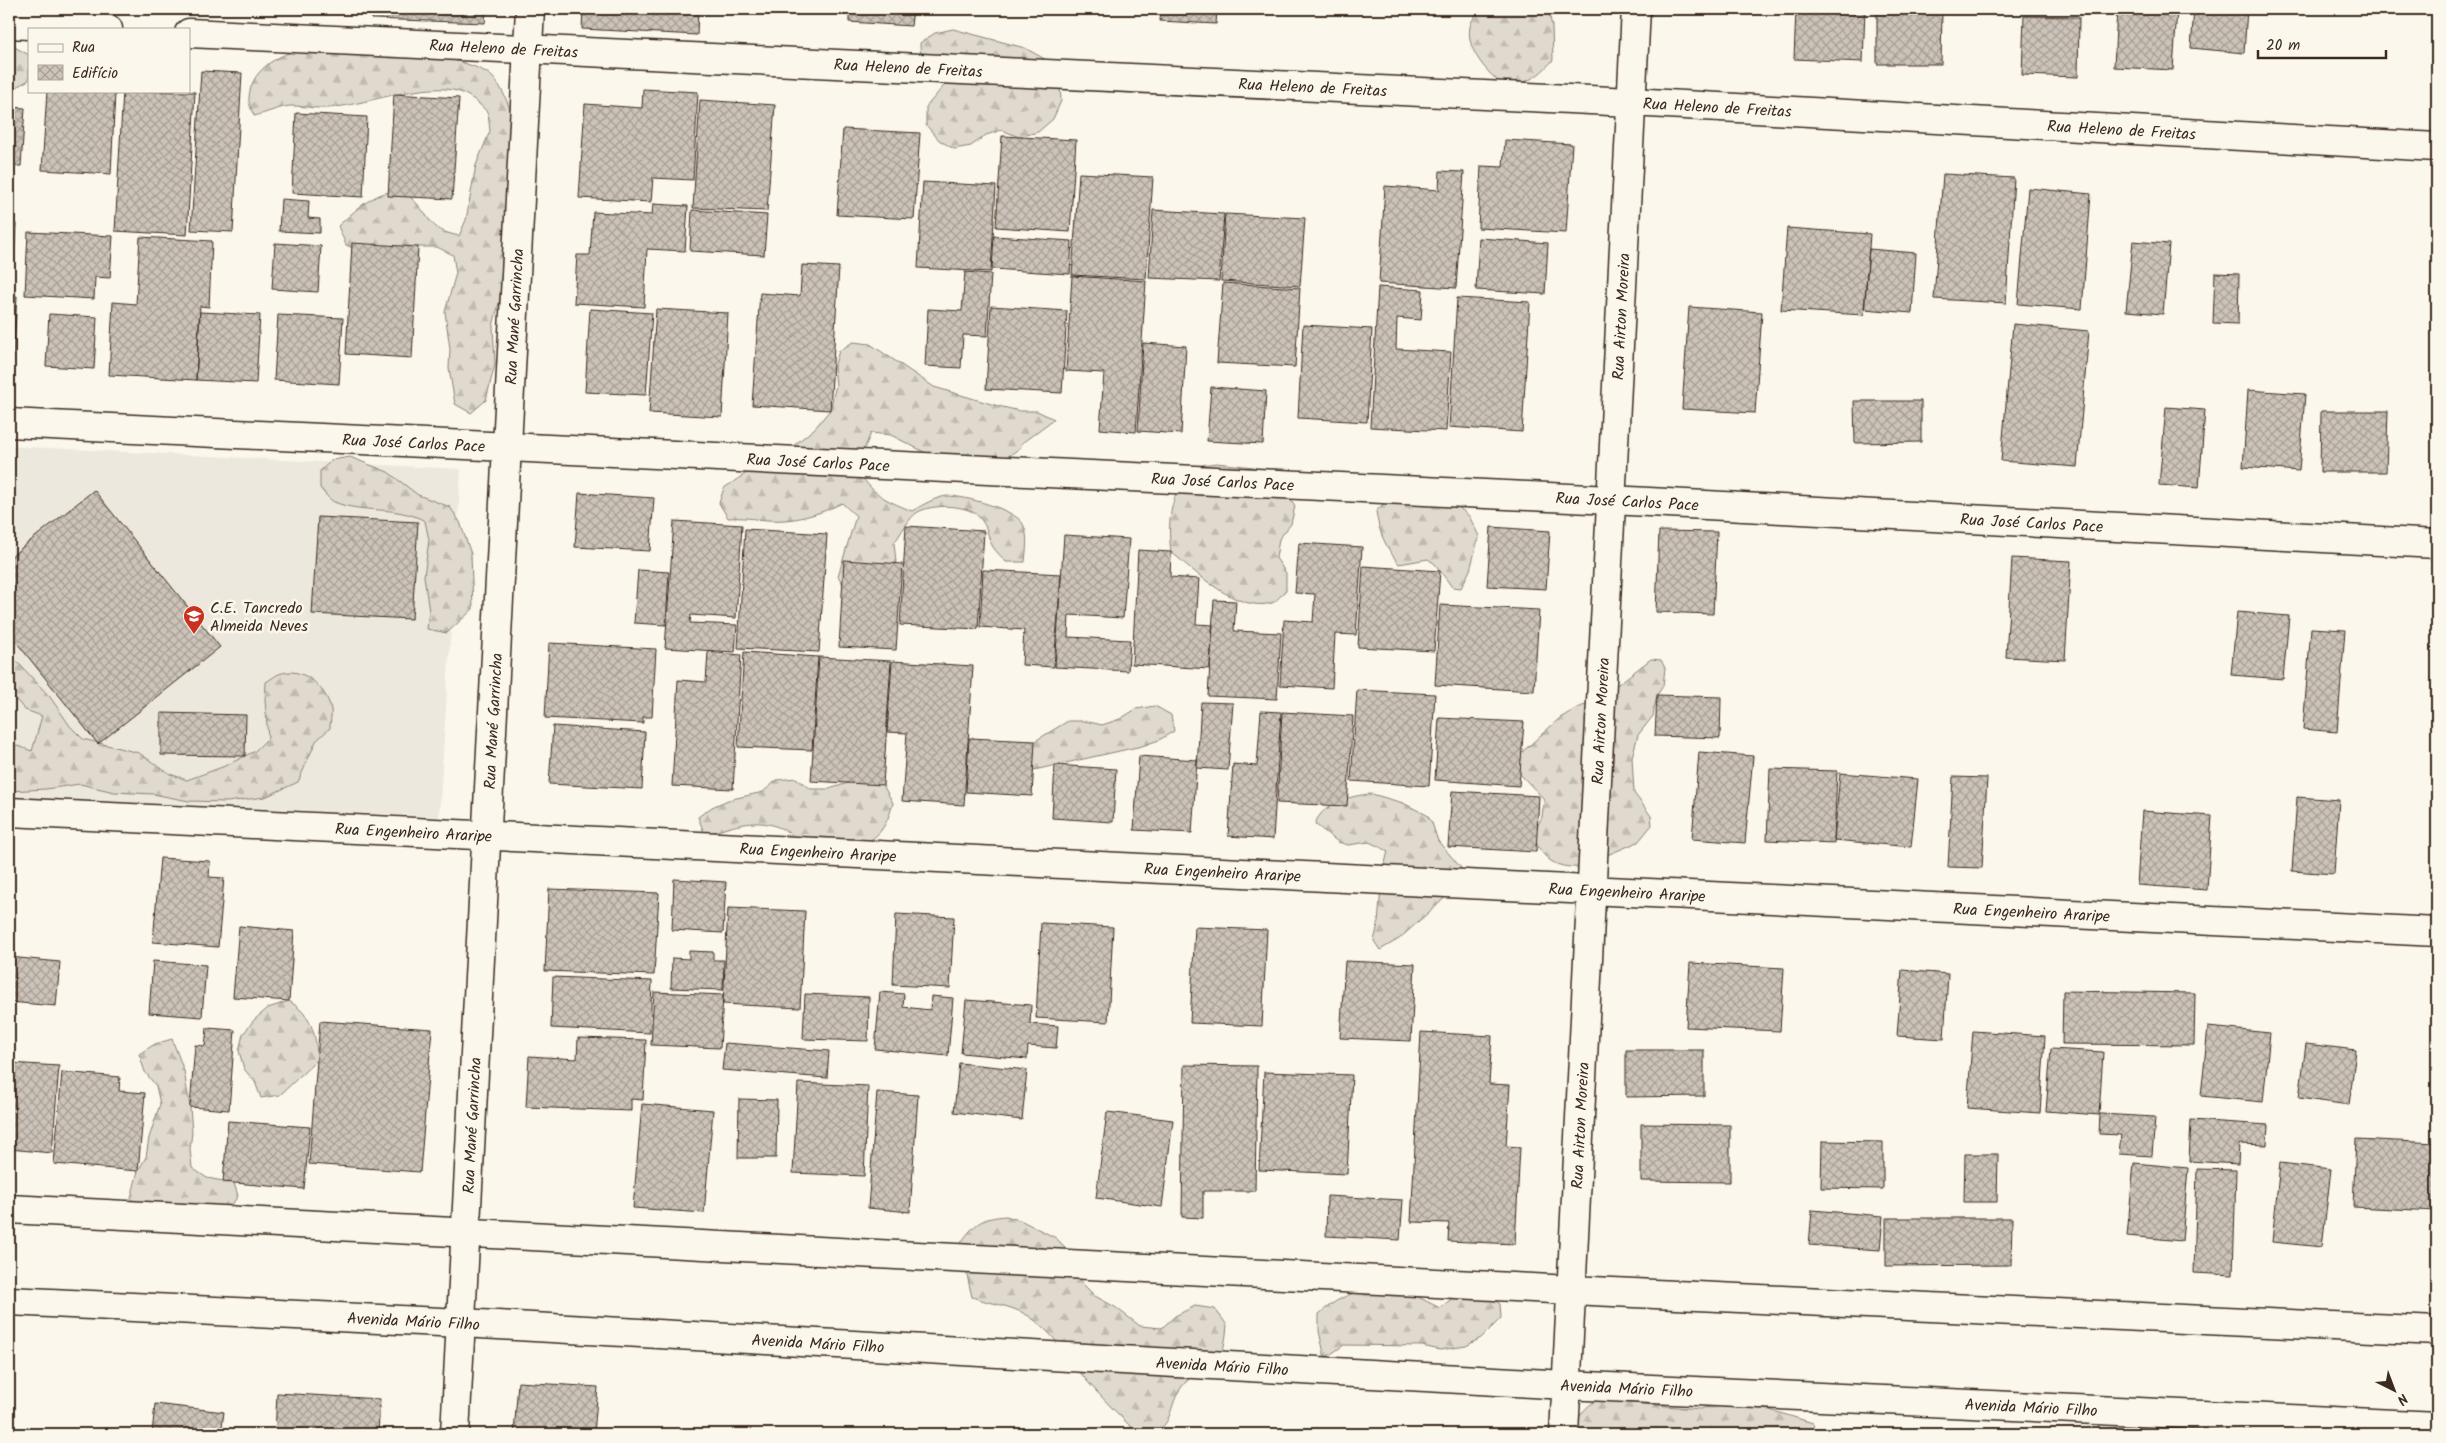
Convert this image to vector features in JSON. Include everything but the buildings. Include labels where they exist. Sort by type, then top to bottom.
[{"type":"street","name":"Rua Mané Garrincha","points":[[455,1434],[530,9]]},
{"type":"street","name":"Rua Airton Moreira","points":[[1564,1434],[1636,9]]},
{"type":"street","points":[[9,24],[88,28]]},
{"type":"street","name":"Rua Heleno de Freitas","points":[[190,33],[1631,102],[2437,148]]},
{"type":"street","name":"Rua José Carlos Pace","points":[[9,423],[1611,500],[2437,544]]},
{"type":"street","name":"Rua Engenheiro Araripe","points":[[9,812],[2437,932]]},
{"type":"street","points":[[9,1209],[1571,1290],[2437,1331]]},
{"type":"street","name":"Avenida Mário Filho","points":[[9,1301],[460,1323],[1566,1385],[2437,1426]]},
{"type":"shaded area","points":[[9,446],[461,469],[439,817],[9,797]]},
{"type":"green space","points":[[1480,9],[1548,9],[1552,26],[1553,60],[1542,72],[1531,79],[1503,85],[1483,66],[1470,41],[1471,23]]},
{"type":"green space","points":[[953,29],[1025,48],[1059,67],[1061,101],[1053,119],[1038,132],[1019,137],[1002,130],[986,135],[971,146],[954,149],[939,140],[926,125],[926,107],[948,81],[921,60],[920,43],[935,33]]},
{"type":"green space","points":[[9,44],[28,54],[28,81],[9,91]]},
{"type":"green space","points":[[294,51],[393,52],[443,58],[486,72],[496,81],[503,92],[513,117],[504,283],[493,326],[495,364],[486,400],[471,413],[455,404],[449,368],[450,349],[445,312],[456,273],[453,255],[437,247],[418,247],[408,252],[366,254],[346,245],[338,226],[376,196],[398,192],[408,196],[418,205],[438,229],[459,236],[466,220],[476,165],[490,131],[488,113],[478,103],[457,91],[430,89],[330,108],[287,106],[254,116],[249,99],[254,80],[264,67]]},
{"type":"green space","points":[[853,342],[870,344],[934,387],[998,406],[1020,411],[1037,411],[1054,419],[1022,443],[1020,448],[1005,459],[928,454],[891,435],[871,433],[856,468],[868,484],[880,495],[912,511],[934,500],[948,496],[988,504],[1010,513],[1018,518],[1025,529],[1027,543],[1025,562],[1006,562],[993,547],[982,521],[973,512],[949,506],[924,509],[911,518],[894,543],[896,562],[885,578],[847,591],[838,576],[856,516],[842,503],[824,511],[796,519],[728,518],[719,503],[724,488],[754,468],[787,451],[815,428],[830,410],[836,385],[834,367],[839,351]]},
{"type":"green space","points":[[350,457],[388,472],[418,495],[450,507],[460,522],[471,554],[473,609],[447,633],[427,629],[429,612],[424,576],[429,540],[425,521],[403,513],[345,506],[332,501],[320,488],[320,471],[332,460]]},
{"type":"green space","points":[[1216,463],[1254,467],[1285,490],[1295,506],[1291,524],[1279,539],[1276,558],[1286,573],[1286,590],[1272,603],[1245,602],[1231,597],[1205,580],[1171,552],[1170,517],[1172,505],[1181,484],[1197,467]]},
{"type":"green space","points":[[1448,498],[1469,516],[1479,536],[1470,570],[1461,588],[1452,587],[1435,564],[1428,559],[1399,564],[1384,540],[1376,511],[1389,499]]},
{"type":"green space","points":[[9,653],[50,697],[70,726],[83,739],[139,753],[170,774],[187,780],[225,766],[255,751],[268,738],[265,700],[266,682],[279,674],[288,672],[304,675],[318,686],[324,693],[331,709],[330,728],[316,741],[298,782],[265,797],[227,802],[189,801],[153,794],[114,792],[80,784],[46,789],[9,791],[9,743],[32,751],[42,716],[25,710],[9,692]]},
{"type":"green space","points":[[1651,659],[1661,660],[1665,668],[1663,686],[1657,695],[1653,716],[1638,735],[1632,757],[1634,793],[1651,816],[1652,825],[1638,842],[1579,867],[1556,864],[1540,850],[1533,835],[1542,817],[1544,799],[1518,772],[1521,753],[1560,718],[1577,708],[1596,701]]},
{"type":"green space","points":[[1155,706],[1171,715],[1174,731],[1159,740],[1142,746],[1034,770],[1023,755],[1035,741],[1068,721],[1085,721],[1102,725],[1120,719],[1136,709]]},
{"type":"green space","points":[[867,777],[883,785],[893,803],[889,815],[880,831],[868,842],[838,851],[826,838],[827,842],[808,850],[796,838],[784,830],[760,823],[734,826],[705,835],[698,817],[712,807],[728,800],[763,792],[777,780],[796,778],[811,789],[829,789]]},
{"type":"green space","points":[[1372,794],[1403,803],[1427,815],[1438,841],[1461,868],[1462,877],[1458,886],[1399,939],[1380,950],[1374,941],[1378,924],[1382,875],[1388,851],[1369,842],[1348,845],[1338,842],[1315,824],[1324,811],[1339,801]]},
{"type":"green space","points":[[289,1001],[297,1006],[308,1019],[316,1042],[317,1060],[280,1095],[261,1098],[255,1082],[244,1069],[239,1051],[243,1034],[254,1020],[268,1008]]},
{"type":"green space","points":[[172,1039],[184,1071],[190,1107],[192,1168],[207,1178],[234,1183],[238,1196],[228,1210],[138,1210],[131,1198],[138,1171],[146,1157],[149,1138],[160,1104],[156,1086],[145,1072],[139,1054],[155,1044]]},
{"type":"green space","points":[[1006,1216],[1022,1221],[1056,1238],[1068,1250],[1083,1284],[1095,1296],[1115,1307],[1140,1326],[1162,1328],[1175,1316],[1195,1306],[1215,1309],[1227,1325],[1223,1351],[1219,1358],[1185,1383],[1175,1400],[1169,1417],[1160,1429],[1151,1433],[1138,1434],[1093,1388],[1060,1345],[1036,1321],[1014,1309],[972,1297],[960,1244],[979,1223],[990,1218]]},
{"type":"green space","points":[[1366,1290],[1408,1292],[1440,1308],[1454,1297],[1489,1296],[1500,1304],[1501,1318],[1481,1338],[1466,1346],[1440,1350],[1422,1346],[1344,1345],[1325,1358],[1319,1331],[1319,1314],[1341,1299]]},
{"type":"green space","points":[[1597,1400],[1700,1409],[1717,1405],[1735,1405],[1770,1410],[1813,1423],[1816,1434],[1578,1434],[1577,1424],[1581,1414]]},
{"type":"place","name":"C.E. Tancredo Almeida Neves","points":[[194,635]]}]
